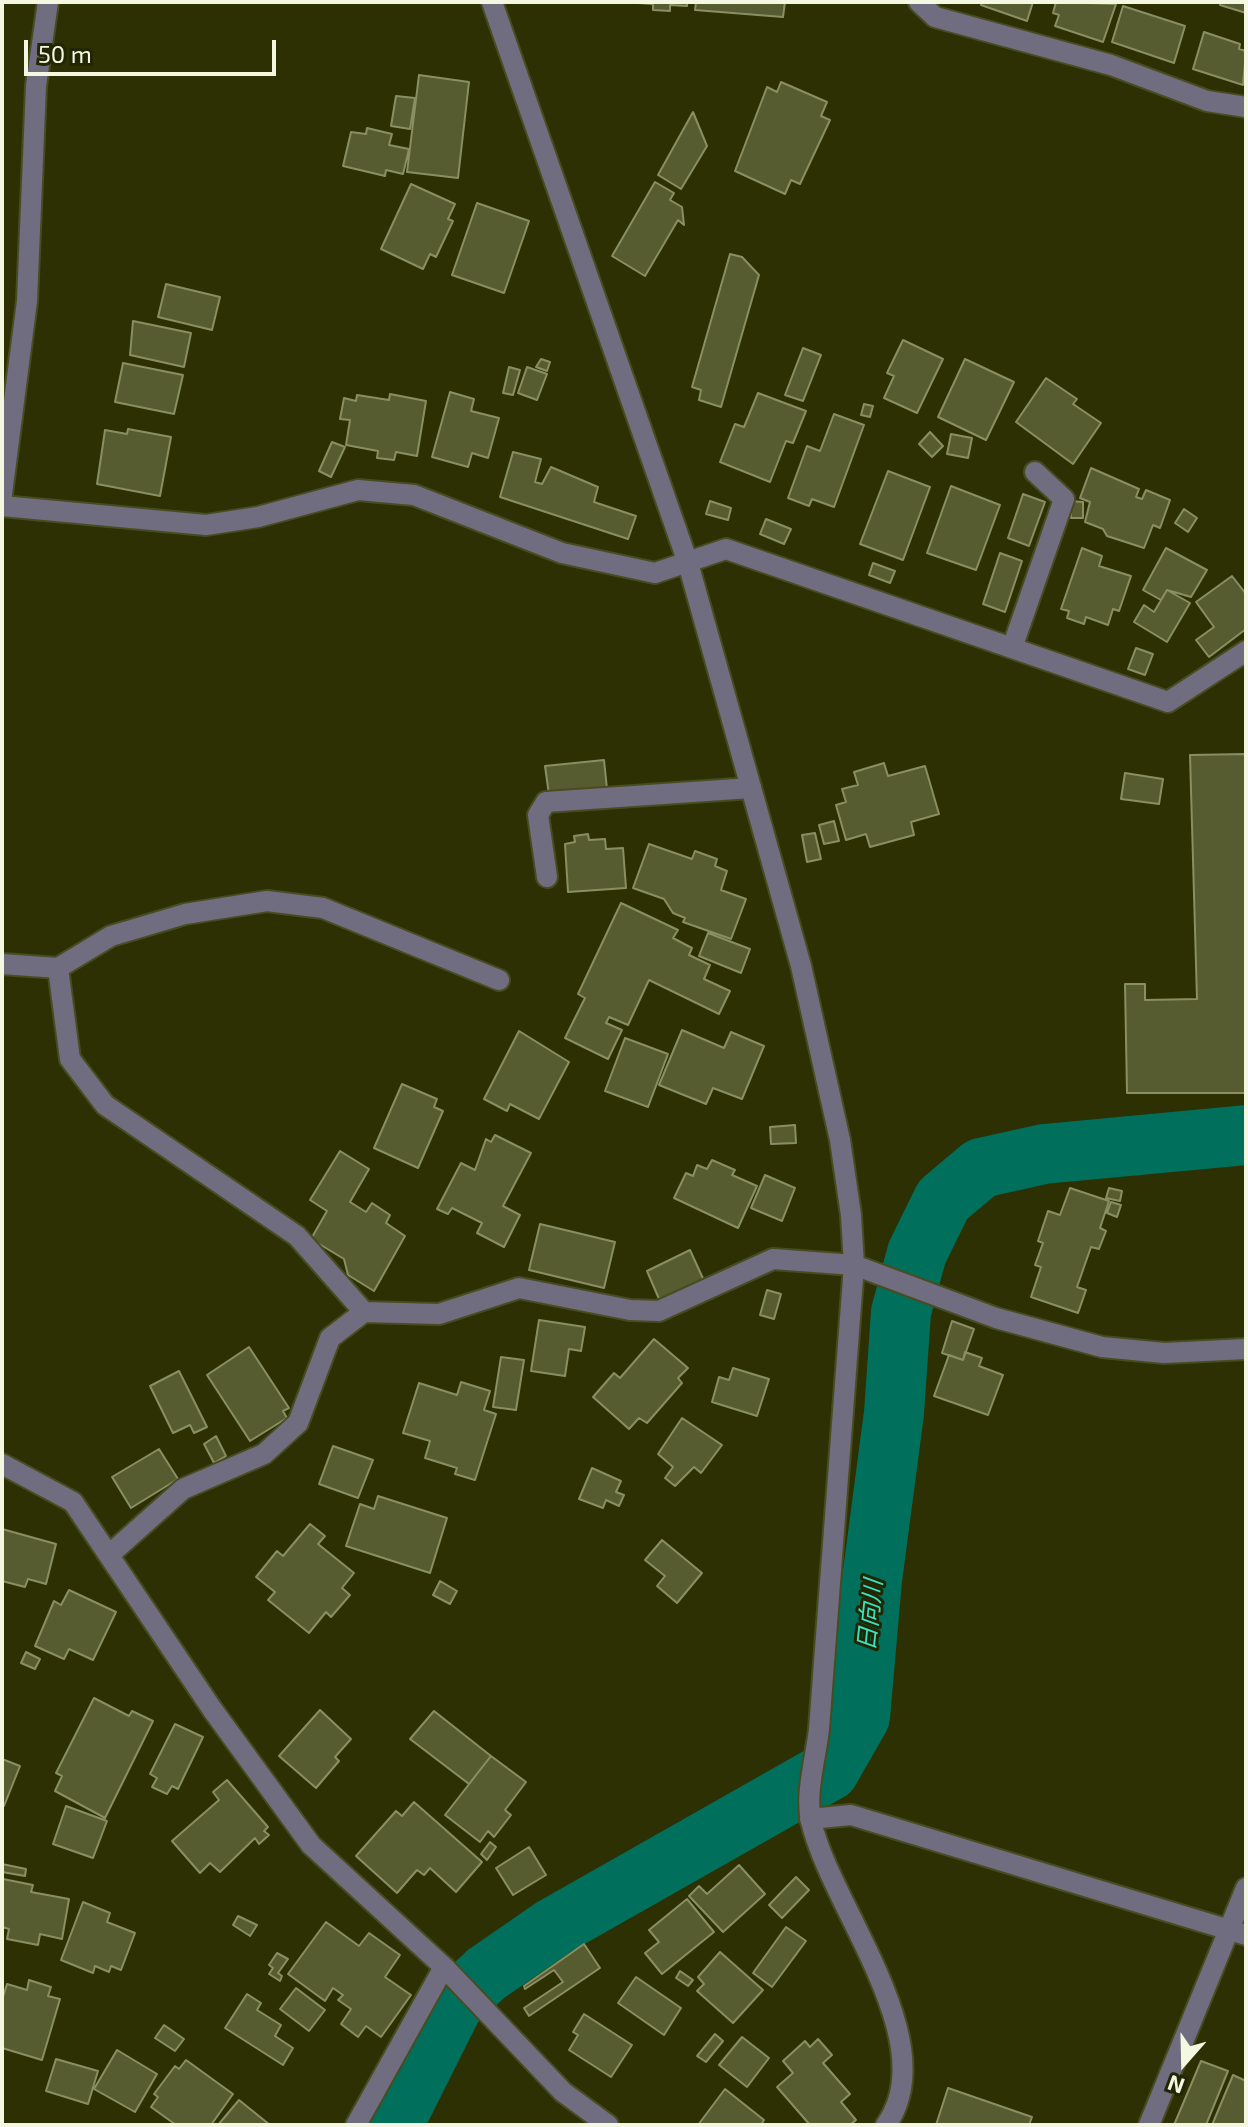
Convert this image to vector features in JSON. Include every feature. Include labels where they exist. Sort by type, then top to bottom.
[{"type":"street","points":[[2,494],[4,454],[27,301],[36,86],[48,2]]},
{"type":"street","points":[[492,2],[688,563],[801,966],[840,1140],[854,1265],[810,1812],[825,1866],[896,2016],[904,2075],[898,2100],[886,2125]]},
{"type":"street","points":[[919,2],[935,17],[1111,65],[1207,101],[1246,107]]},
{"type":"street","points":[[1012,648],[1064,499],[1035,472]]},
{"type":"street","points":[[2,506],[94,518],[206,525],[258,517],[358,490],[414,495],[562,553],[655,573],[726,549],[1168,702],[1246,651]]},
{"type":"street","points":[[547,877],[538,815],[546,802],[751,788]]},
{"type":"street","points":[[2,964],[58,968],[111,936],[185,914],[267,901],[323,908],[499,980]]},
{"type":"street","points":[[58,968],[70,1059],[105,1105],[297,1236],[364,1312]]},
{"type":"street","points":[[109,1555],[183,1489],[264,1454],[298,1423],[330,1338],[364,1312],[439,1314],[519,1288],[630,1310],[659,1311],[773,1259],[854,1265],[884,1273],[996,1318],[1102,1347],[1164,1353],[1246,1349]]},
{"type":"street","points":[[2,1464],[73,1502],[212,1709],[311,1845],[444,1967],[563,2092],[608,2125]]},
{"type":"street","points":[[810,1812],[851,1815],[1238,1933]]},
{"type":"street","points":[[1149,2125],[1238,1933],[1246,1888]]},
{"type":"street","points":[[356,2125],[444,1967]]},
{"type":"building","points":[[623,2],[687,2],[687,6],[670,5],[670,11],[653,10],[653,4]]},
{"type":"building","points":[[696,2],[785,2],[783,17],[695,10]]},
{"type":"building","points":[[982,2],[1033,2],[1027,21],[981,5]]},
{"type":"building","points":[[1056,2],[1116,4],[1103,42],[1055,26],[1059,15],[1053,13]]},
{"type":"building","points":[[1221,2],[1246,2],[1246,13],[1220,5]]},
{"type":"building","points":[[1123,6],[1185,26],[1174,63],[1112,42]]},
{"type":"building","points":[[1204,32],[1240,44],[1239,49],[1246,51],[1243,85],[1193,69]]},
{"type":"building","points":[[419,75],[469,82],[458,178],[407,172]]},
{"type":"building","points":[[781,82],[827,102],[821,116],[830,120],[800,184],[791,180],[785,194],[735,171],[767,87],[777,92]]},
{"type":"building","points":[[396,96],[415,98],[410,129],[391,126]]},
{"type":"building","points":[[693,112],[707,146],[681,189],[658,175]]},
{"type":"building","points":[[367,128],[392,134],[389,145],[409,149],[403,174],[386,170],[385,176],[343,166],[351,132],[366,134]]},
{"type":"building","points":[[655,182],[674,193],[670,200],[682,207],[684,225],[678,220],[645,276],[612,256]]},
{"type":"building","points":[[411,184],[455,204],[448,219],[453,221],[436,257],[430,254],[423,269],[381,249]]},
{"type":"building","points":[[477,203],[529,221],[504,293],[452,275]]},
{"type":"building","points":[[730,254],[742,257],[759,275],[721,407],[699,400],[701,390],[692,387]]},
{"type":"building","points":[[166,284],[220,297],[212,330],[158,317]]},
{"type":"building","points":[[133,321],[191,333],[184,367],[130,355]]},
{"type":"building","points":[[903,340],[943,359],[917,413],[884,398],[894,376],[887,373]]},
{"type":"building","points":[[803,348],[821,355],[803,401],[785,395]]},
{"type":"building","points":[[541,359],[550,362],[547,371],[536,367]]},
{"type":"building","points":[[965,359],[1014,382],[986,440],[938,417]]},
{"type":"building","points":[[123,363],[183,375],[174,414],[115,402]]},
{"type":"building","points":[[509,367],[520,370],[513,395],[503,393]]},
{"type":"building","points":[[527,367],[547,374],[537,400],[518,393]]},
{"type":"building","points":[[1046,378],[1077,399],[1073,404],[1101,423],[1073,464],[1016,422]]},
{"type":"building","points":[[450,392],[474,399],[471,411],[499,418],[488,458],[472,453],[468,467],[432,457]]},
{"type":"building","points":[[758,393],[806,411],[793,443],[786,441],[770,482],[720,462],[735,424],[744,427]]},
{"type":"building","points":[[390,394],[426,401],[417,456],[396,452],[394,460],[377,458],[378,451],[346,445],[350,420],[340,419],[344,398],[356,401],[357,395],[389,400]]},
{"type":"building","points":[[864,404],[873,406],[870,417],[861,415]]},
{"type":"building","points":[[834,414],[864,425],[834,507],[812,499],[809,506],[788,498],[807,446],[820,451]]},
{"type":"building","points":[[128,429],[171,437],[160,496],[97,484],[105,430],[127,434]]},
{"type":"building","points":[[930,432],[943,446],[932,457],[919,444]]},
{"type":"building","points":[[951,434],[972,438],[968,458],[947,454]]},
{"type":"building","points":[[332,442],[345,447],[331,477],[319,471]]},
{"type":"building","points":[[513,452],[541,459],[535,482],[542,484],[551,467],[598,487],[594,502],[636,516],[628,539],[500,497]]},
{"type":"building","points":[[1091,468],[1139,489],[1136,497],[1142,499],[1146,490],[1170,500],[1160,528],[1153,525],[1144,548],[1107,536],[1103,529],[1085,522],[1090,502],[1080,498]]},
{"type":"building","points":[[888,471],[930,487],[903,560],[860,544]]},
{"type":"building","points":[[951,486],[1000,505],[976,570],[927,553]]},
{"type":"building","points":[[1023,494],[1045,502],[1029,546],[1008,538]]},
{"type":"building","points":[[710,501],[731,508],[728,520],[706,514]]},
{"type":"building","points":[[1070,501],[1083,502],[1083,518],[1071,518]]},
{"type":"building","points":[[1184,509],[1197,518],[1188,532],[1175,523]]},
{"type":"building","points":[[766,519],[791,529],[784,544],[760,534]]},
{"type":"building","points":[[1082,548],[1102,556],[1099,566],[1131,576],[1119,611],[1113,609],[1108,625],[1086,617],[1084,624],[1067,618],[1069,611],[1061,609]]},
{"type":"building","points":[[1166,548],[1207,570],[1191,597],[1167,590],[1161,600],[1143,590]]},
{"type":"building","points":[[1000,553],[1022,561],[1005,612],[983,604]]},
{"type":"building","points":[[873,563],[895,571],[890,583],[869,575]]},
{"type":"building","points":[[1232,576],[1246,594],[1246,629],[1209,657],[1196,640],[1214,627],[1196,602]]},
{"type":"building","points":[[1167,590],[1190,603],[1167,642],[1134,622],[1144,605],[1154,612]]},
{"type":"building","points":[[1136,648],[1153,654],[1145,675],[1128,669]]},
{"type":"building","points":[[1246,754],[1246,1093],[1127,1093],[1125,984],[1145,984],[1145,1000],[1197,999],[1190,755]]},
{"type":"building","points":[[604,760],[607,789],[549,795],[545,766]]},
{"type":"building","points":[[884,763],[888,776],[925,766],[939,814],[911,822],[914,835],[870,847],[866,834],[846,840],[836,805],[846,802],[842,789],[858,785],[854,772]]},
{"type":"building","points":[[1125,773],[1163,779],[1159,804],[1121,799]]},
{"type":"building","points":[[834,821],[839,841],[824,844],[819,825]]},
{"type":"building","points":[[815,833],[821,859],[807,862],[802,835]]},
{"type":"building","points":[[588,834],[589,840],[605,839],[606,849],[623,848],[626,888],[568,892],[565,844],[575,842],[574,836]]},
{"type":"building","points":[[649,844],[692,859],[695,851],[717,859],[715,866],[727,871],[721,890],[746,899],[731,939],[683,922],[685,918],[673,913],[664,899],[633,888]]},
{"type":"building","points":[[621,903],[678,930],[673,938],[692,948],[689,955],[710,965],[704,979],[730,991],[719,1014],[649,980],[628,1025],[609,1017],[606,1023],[622,1030],[608,1059],[565,1038],[585,998],[578,994]]},
{"type":"building","points":[[708,933],[750,949],[741,973],[699,956]]},
{"type":"building","points":[[682,1030],[724,1048],[731,1032],[764,1046],[742,1099],[713,1088],[706,1104],[659,1085]]},
{"type":"building","points":[[519,1031],[569,1062],[539,1119],[510,1104],[507,1111],[484,1099]]},
{"type":"building","points":[[625,1038],[668,1054],[648,1107],[605,1091]]},
{"type":"building","points":[[402,1084],[437,1099],[434,1107],[443,1111],[418,1168],[374,1148]]},
{"type":"building","points":[[795,1125],[796,1143],[771,1144],[770,1127]]},
{"type":"building","points":[[495,1135],[531,1153],[503,1206],[520,1215],[504,1247],[477,1233],[482,1223],[452,1208],[448,1214],[437,1209],[461,1163],[475,1170],[486,1139],[491,1142]]},
{"type":"building","points":[[340,1151],[369,1169],[350,1202],[366,1212],[372,1203],[390,1215],[386,1223],[405,1236],[374,1291],[348,1275],[344,1259],[311,1239],[327,1211],[310,1200]]},
{"type":"building","points":[[712,1160],[735,1170],[732,1175],[757,1186],[738,1228],[674,1198],[686,1173],[693,1176],[697,1165],[707,1169]]},
{"type":"building","points":[[765,1175],[795,1188],[782,1221],[751,1208]]},
{"type":"building","points":[[1070,1188],[1109,1201],[1100,1228],[1106,1231],[1099,1249],[1091,1247],[1077,1287],[1086,1290],[1078,1313],[1031,1297],[1041,1267],[1035,1265],[1043,1243],[1038,1241],[1048,1211],[1060,1215]]},
{"type":"building","points":[[1109,1188],[1122,1191],[1120,1201],[1106,1198]]},
{"type":"building","points":[[1111,1202],[1121,1205],[1117,1217],[1107,1213]]},
{"type":"building","points":[[540,1224],[615,1242],[604,1288],[529,1270]]},
{"type":"building","points":[[690,1250],[706,1285],[662,1306],[647,1271]]},
{"type":"building","points":[[767,1290],[781,1294],[774,1319],[760,1315]]},
{"type":"building","points":[[539,1320],[585,1327],[581,1351],[569,1349],[565,1376],[531,1371]]},
{"type":"building","points":[[952,1321],[974,1329],[963,1360],[942,1353]]},
{"type":"building","points":[[654,1339],[688,1368],[678,1378],[682,1383],[647,1423],[639,1418],[629,1429],[593,1397],[614,1373],[620,1378]]},
{"type":"building","points":[[249,1347],[289,1408],[283,1411],[287,1418],[250,1441],[207,1375]]},
{"type":"building","points":[[965,1352],[982,1358],[979,1366],[1003,1375],[988,1415],[934,1396],[949,1355],[963,1360]]},
{"type":"building","points":[[501,1357],[524,1360],[516,1410],[493,1407]]},
{"type":"building","points":[[733,1368],[769,1379],[757,1416],[712,1402],[719,1377],[729,1380]]},
{"type":"building","points":[[179,1371],[207,1427],[194,1433],[190,1425],[173,1433],[150,1386]]},
{"type":"building","points":[[461,1382],[490,1391],[484,1410],[496,1414],[475,1480],[455,1474],[457,1468],[425,1458],[430,1441],[403,1433],[419,1383],[457,1395]]},
{"type":"building","points":[[682,1418],[722,1445],[701,1473],[694,1467],[675,1486],[665,1478],[673,1467],[658,1454]]},
{"type":"building","points":[[216,1436],[226,1456],[214,1463],[204,1444]]},
{"type":"building","points":[[333,1446],[373,1460],[358,1498],[319,1484]]},
{"type":"building","points":[[159,1449],[178,1479],[131,1508],[112,1477]]},
{"type":"building","points":[[592,1468],[621,1481],[616,1492],[624,1495],[619,1506],[606,1500],[603,1508],[579,1499]]},
{"type":"building","points":[[378,1496],[447,1518],[430,1573],[346,1546],[360,1504],[374,1509]]},
{"type":"building","points":[[310,1524],[325,1536],[318,1544],[354,1573],[342,1588],[350,1595],[331,1617],[326,1612],[309,1633],[268,1600],[275,1592],[256,1577],[277,1551],[283,1556]]},
{"type":"building","points":[[2,1529],[56,1544],[46,1584],[28,1579],[25,1587],[2,1581]]},
{"type":"building","points":[[662,1540],[702,1573],[677,1603],[657,1586],[665,1576],[645,1560]]},
{"type":"building","points":[[440,1581],[457,1591],[450,1604],[433,1595]]},
{"type":"building","points":[[69,1590],[116,1612],[93,1660],[69,1649],[64,1659],[35,1646],[54,1601],[61,1605]]},
{"type":"building","points":[[26,1652],[40,1659],[35,1669],[21,1663]]},
{"type":"building","points":[[94,1698],[129,1716],[132,1711],[153,1721],[105,1818],[55,1791],[62,1776],[56,1773]]},
{"type":"building","points":[[320,1710],[351,1739],[335,1757],[339,1761],[316,1788],[279,1756]]},
{"type":"building","points":[[434,1711],[491,1756],[469,1784],[410,1739]]},
{"type":"building","points":[[175,1724],[203,1737],[178,1789],[172,1786],[167,1794],[152,1787],[157,1778],[150,1774]]},
{"type":"building","points":[[491,1756],[526,1782],[505,1810],[511,1815],[494,1837],[488,1831],[480,1842],[445,1815]]},
{"type":"building","points":[[2,1759],[20,1766],[4,1806],[2,1805]]},
{"type":"building","points":[[227,1780],[268,1827],[264,1831],[269,1835],[259,1844],[255,1838],[220,1872],[210,1863],[200,1873],[172,1841],[219,1800],[213,1792]]},
{"type":"building","points":[[414,1802],[482,1862],[456,1892],[430,1868],[424,1875],[417,1870],[397,1893],[356,1856],[396,1811],[402,1816]]},
{"type":"building","points":[[66,1806],[107,1821],[93,1858],[53,1844]]},
{"type":"building","points":[[490,1842],[496,1847],[487,1860],[481,1854]]},
{"type":"building","points":[[529,1847],[546,1875],[513,1895],[496,1868]]},
{"type":"building","points":[[2,1864],[26,1869],[25,1876],[2,1872]]},
{"type":"building","points":[[739,1865],[765,1894],[723,1932],[689,1896],[699,1886],[707,1894]]},
{"type":"building","points":[[796,1877],[809,1890],[782,1918],[769,1905]]},
{"type":"building","points":[[3,1879],[33,1885],[31,1892],[69,1899],[62,1939],[40,1934],[38,1945],[7,1939],[9,1929],[2,1927]]},
{"type":"building","points":[[687,1899],[714,1932],[662,1974],[645,1953],[659,1942],[649,1930]]},
{"type":"building","points":[[83,1902],[110,1913],[107,1922],[135,1933],[121,1970],[111,1966],[109,1972],[95,1966],[93,1973],[61,1960]]},
{"type":"building","points":[[238,1916],[257,1925],[250,1936],[233,1925]]},
{"type":"building","points":[[326,1922],[359,1946],[369,1933],[400,1955],[385,1977],[411,1995],[381,2037],[366,2026],[358,2037],[341,2024],[351,2009],[338,2000],[343,1995],[333,1988],[325,2001],[288,1974]]},
{"type":"building","points":[[786,1927],[806,1941],[772,1987],[753,1973]]},
{"type":"building","points":[[584,1944],[600,1968],[529,2016],[524,2008],[563,1982],[554,1970],[525,1989],[524,1986]]},
{"type":"building","points":[[720,1952],[763,1990],[733,2023],[697,1991],[704,1984],[698,1977]]},
{"type":"building","points":[[277,1953],[288,1959],[278,1973],[282,1976],[280,1981],[269,1974],[273,1968],[269,1965]]},
{"type":"building","points":[[680,1971],[693,1980],[688,1986],[676,1978]]},
{"type":"building","points":[[636,1977],[681,2008],[664,2035],[618,2003]]},
{"type":"building","points":[[29,1980],[51,1987],[48,1996],[60,1999],[42,2060],[2,2048],[2,2000],[7,1984],[27,1990]]},
{"type":"building","points":[[296,1988],[325,2010],[309,2031],[280,2009]]},
{"type":"building","points":[[247,1994],[261,2003],[257,2010],[281,2025],[275,2036],[293,2048],[283,2065],[225,2028]]},
{"type":"building","points":[[584,2014],[632,2045],[611,2077],[569,2050],[578,2035],[573,2032]]},
{"type":"building","points":[[164,2025],[184,2039],[175,2051],[155,2038]]},
{"type":"building","points":[[715,2034],[723,2041],[706,2062],[697,2056]]},
{"type":"building","points":[[742,2037],[769,2058],[747,2087],[719,2065]]},
{"type":"building","points":[[818,2039],[832,2055],[823,2063],[850,2094],[841,2102],[856,2120],[850,2125],[810,2125],[777,2087],[793,2073],[783,2061],[805,2041],[810,2047]]},
{"type":"building","points":[[117,2050],[157,2074],[135,2112],[94,2089]]},
{"type":"building","points":[[56,2059],[98,2071],[88,2104],[46,2091]]},
{"type":"building","points":[[186,2060],[233,2094],[211,2125],[176,2125],[151,2107],[158,2097],[154,2094],[175,2066],[179,2069]]},
{"type":"building","points":[[1201,2061],[1228,2071],[1206,2125],[1174,2125]]},
{"type":"building","points":[[1233,2075],[1246,2081],[1246,2125],[1212,2125]]},
{"type":"building","points":[[948,2088],[1032,2117],[1029,2125],[936,2125]]},
{"type":"building","points":[[725,2089],[764,2120],[761,2125],[698,2125]]},
{"type":"building","points":[[239,2100],[270,2125],[218,2125]]},
{"type":"waterway","name":"日向川","points":[[393,2125],[453,2005],[486,1974],[554,1927],[829,1771],[860,1717],[872,1580],[894,1413],[901,1312],[917,1253],[943,1200],[981,1168],[1044,1154],[1246,1135]]}]
